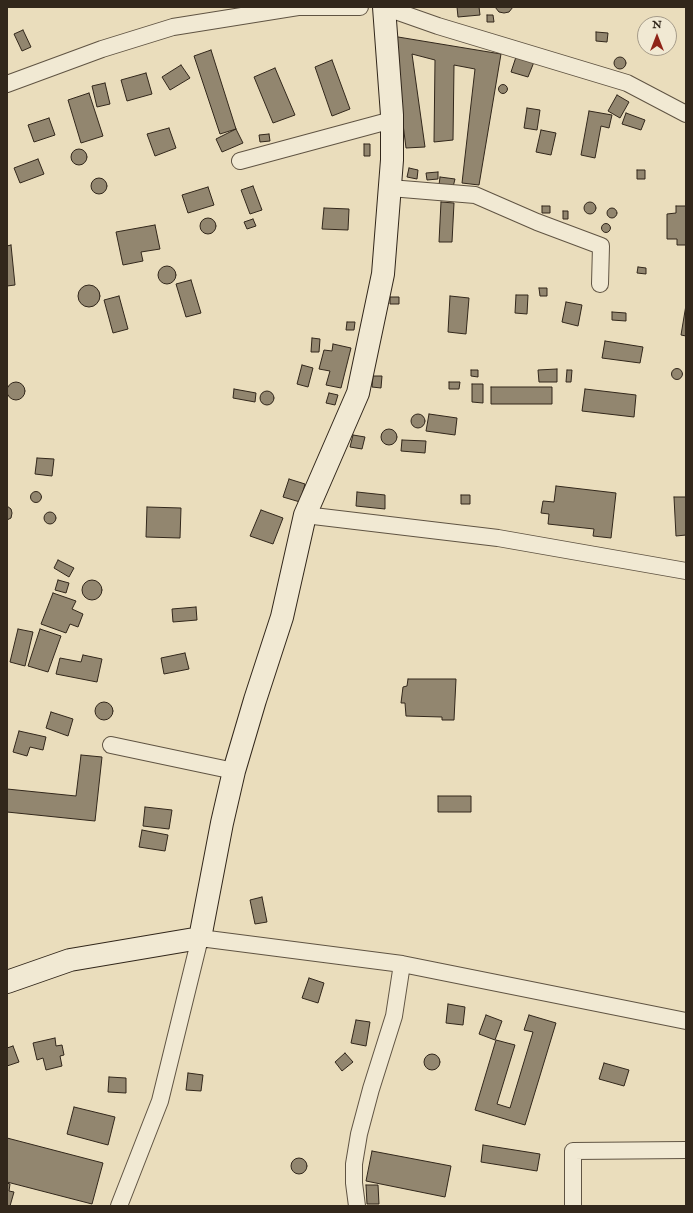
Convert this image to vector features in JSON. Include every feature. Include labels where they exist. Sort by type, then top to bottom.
[{"type":"street","points":[[7,84],[102,49],[173,26],[298,8],[360,7]]},
{"type":"street","points":[[119,1206],[160,1101],[200,938],[222,823],[234,771],[282,617],[305,515],[358,393],[383,274],[392,160],[392,120],[384,7],[438,26],[627,83],[686,114]]},
{"type":"street","points":[[240,161],[392,120]]},
{"type":"street","points":[[390,188],[475,195],[537,222],[601,246],[600,284]]},
{"type":"street","points":[[305,515],[498,538],[686,571]]},
{"type":"street","points":[[111,745],[234,771]]},
{"type":"street","points":[[7,982],[70,960],[200,938],[402,964],[686,1021]]},
{"type":"street","points":[[357,1206],[354,1183],[354,1164],[359,1134],[371,1089],[394,1016],[402,964]]},
{"type":"street","points":[[573,1206],[574,1151],[686,1150]]},
{"type":"building","points":[[457,7],[479,7],[480,15],[458,17]]},
{"type":"building","points":[[495,7],[513,7],[509,12],[504,13],[499,12]]},
{"type":"building","points":[[487,15],[493,15],[494,22],[487,22]]},
{"type":"building","points":[[23,30],[31,47],[22,51],[14,34]]},
{"type":"building","points":[[596,32],[608,33],[607,42],[596,41]]},
{"type":"building","points":[[392,36],[501,54],[479,185],[462,183],[475,69],[454,65],[453,140],[434,142],[435,60],[412,54],[425,147],[406,148]]},
{"type":"building","points":[[211,50],[236,129],[220,134],[194,56]]},
{"type":"building","points":[[516,57],[534,62],[528,77],[511,72]]},
{"type":"building","points":[[620,57],[624,59],[626,63],[624,67],[620,69],[616,67],[614,63],[616,59]]},
{"type":"building","points":[[332,60],[350,109],[332,116],[315,67]]},
{"type":"building","points":[[181,65],[190,78],[170,90],[162,77]]},
{"type":"building","points":[[275,68],[295,115],[273,123],[254,77]]},
{"type":"building","points":[[146,73],[152,94],[127,101],[121,80]]},
{"type":"building","points":[[105,83],[110,104],[97,107],[92,86]]},
{"type":"building","points":[[503,84],[508,89],[503,94],[498,89]]},
{"type":"building","points":[[89,93],[103,136],[81,143],[68,100]]},
{"type":"building","points":[[617,95],[629,102],[620,118],[608,111]]},
{"type":"building","points":[[527,108],[540,110],[537,130],[524,128]]},
{"type":"building","points":[[589,111],[612,115],[609,128],[601,126],[595,158],[581,155]]},
{"type":"building","points":[[626,113],[645,120],[641,130],[622,124]]},
{"type":"building","points":[[49,118],[55,135],[34,142],[28,125]]},
{"type":"building","points":[[169,128],[176,148],[155,156],[147,134]]},
{"type":"building","points":[[236,129],[243,143],[222,152],[216,139]]},
{"type":"building","points":[[541,130],[556,133],[551,155],[536,152]]},
{"type":"building","points":[[269,134],[270,141],[260,142],[259,135]]},
{"type":"building","points":[[364,144],[370,144],[370,156],[364,156]]},
{"type":"building","points":[[76,149],[82,149],[87,154],[85,163],[82,165],[76,165],[71,160],[71,154]]},
{"type":"building","points":[[38,159],[44,174],[20,183],[14,168]]},
{"type":"building","points":[[409,168],[418,170],[417,179],[407,177]]},
{"type":"building","points":[[637,170],[645,170],[645,179],[637,179]]},
{"type":"building","points":[[438,172],[438,179],[427,180],[426,173]]},
{"type":"building","points":[[440,177],[455,179],[453,187],[439,185]]},
{"type":"building","points":[[96,178],[102,178],[107,183],[105,192],[102,194],[96,194],[91,189],[91,183]]},
{"type":"building","points":[[253,186],[262,210],[250,214],[241,190]]},
{"type":"building","points":[[208,187],[214,205],[188,213],[182,195]]},
{"type":"building","points":[[441,202],[454,203],[452,242],[439,242]]},
{"type":"building","points":[[588,202],[592,202],[596,208],[592,214],[588,214],[584,210],[584,206]]},
{"type":"building","points":[[542,206],[550,206],[550,213],[542,213]]},
{"type":"building","points":[[676,206],[686,206],[686,245],[677,245],[677,239],[667,239],[667,214],[676,213]]},
{"type":"building","points":[[324,208],[349,209],[348,230],[322,229]]},
{"type":"building","points":[[610,208],[614,208],[616,209],[616,217],[610,218],[607,215],[607,211]]},
{"type":"building","points":[[563,211],[568,211],[568,219],[563,219]]},
{"type":"building","points":[[205,218],[211,218],[216,223],[214,232],[211,234],[205,234],[200,229],[200,223]]},
{"type":"building","points":[[253,219],[256,226],[247,229],[244,222]]},
{"type":"building","points":[[606,223],[611,228],[606,233],[601,228]]},
{"type":"building","points":[[155,225],[160,249],[141,252],[143,261],[123,265],[116,232]]},
{"type":"building","points":[[11,245],[15,285],[7,286],[7,246]]},
{"type":"building","points":[[163,266],[171,266],[176,271],[174,282],[171,284],[163,284],[158,279],[158,271]]},
{"type":"building","points":[[638,267],[646,268],[646,274],[637,273]]},
{"type":"building","points":[[191,280],[201,313],[186,317],[176,284]]},
{"type":"building","points":[[89,285],[97,288],[100,296],[97,304],[89,307],[81,304],[78,296],[81,288]]},
{"type":"building","points":[[539,288],[547,288],[547,296],[540,296]]},
{"type":"building","points":[[516,295],[528,295],[527,314],[515,313]]},
{"type":"building","points":[[119,296],[128,329],[113,333],[104,300]]},
{"type":"building","points":[[450,296],[469,298],[466,334],[448,332]]},
{"type":"building","points":[[390,297],[399,297],[399,304],[390,304]]},
{"type":"building","points":[[566,302],[582,305],[578,326],[562,322]]},
{"type":"building","points":[[686,305],[686,336],[681,335]]},
{"type":"building","points":[[612,312],[626,313],[626,321],[612,320]]},
{"type":"building","points":[[347,322],[355,322],[354,330],[346,330]]},
{"type":"building","points":[[312,338],[320,339],[319,352],[311,352]]},
{"type":"building","points":[[605,341],[643,347],[640,363],[602,358]]},
{"type":"building","points":[[333,344],[351,348],[341,388],[326,385],[330,371],[319,369],[324,350],[332,351]]},
{"type":"building","points":[[302,365],[313,368],[308,387],[297,384]]},
{"type":"building","points":[[677,368],[681,370],[683,374],[681,378],[677,380],[673,378],[671,374],[673,370]]},
{"type":"building","points":[[557,369],[557,382],[539,382],[538,370]]},
{"type":"building","points":[[471,370],[478,370],[478,377],[471,376]]},
{"type":"building","points":[[567,370],[572,370],[571,382],[566,382]]},
{"type":"building","points":[[373,376],[382,376],[381,388],[372,387]]},
{"type":"building","points":[[12,382],[20,382],[25,387],[23,398],[20,400],[12,400],[7,395],[7,387]]},
{"type":"building","points":[[449,382],[460,382],[459,389],[449,389]]},
{"type":"building","points":[[472,384],[483,384],[483,403],[472,402]]},
{"type":"building","points":[[491,387],[552,387],[552,404],[491,404]]},
{"type":"building","points":[[234,389],[256,393],[255,402],[233,398]]},
{"type":"building","points":[[585,389],[636,395],[634,417],[582,411]]},
{"type":"building","points":[[267,391],[272,393],[274,398],[272,403],[267,405],[262,403],[260,398],[262,393]]},
{"type":"building","points":[[329,393],[338,395],[335,405],[326,403]]},
{"type":"building","points":[[418,414],[423,416],[425,421],[423,426],[418,428],[413,426],[411,421],[413,416]]},
{"type":"building","points":[[429,414],[457,418],[455,435],[426,431]]},
{"type":"building","points":[[389,429],[395,431],[397,437],[395,443],[389,445],[383,443],[381,437],[383,431]]},
{"type":"building","points":[[353,435],[365,437],[362,449],[350,447]]},
{"type":"building","points":[[402,440],[426,441],[425,453],[401,451]]},
{"type":"building","points":[[37,458],[54,459],[52,476],[35,474]]},
{"type":"building","points":[[289,479],[305,484],[300,502],[283,497]]},
{"type":"building","points":[[556,486],[616,493],[611,538],[593,536],[594,529],[548,524],[549,514],[541,513],[543,501],[554,502]]},
{"type":"building","points":[[34,492],[38,492],[40,493],[40,501],[34,502],[31,499],[31,495]]},
{"type":"building","points":[[357,492],[385,495],[385,509],[356,506]]},
{"type":"building","points":[[461,495],[470,495],[470,504],[461,504]]},
{"type":"building","points":[[674,497],[686,497],[686,535],[676,536]]},
{"type":"building","points":[[7,506],[11,509],[12,513],[11,518],[7,520]]},
{"type":"building","points":[[147,507],[181,508],[180,538],[146,537]]},
{"type":"building","points":[[261,510],[283,518],[273,544],[250,536]]},
{"type":"building","points":[[48,512],[52,512],[56,518],[52,524],[48,524],[44,520],[44,516]]},
{"type":"building","points":[[58,560],[74,568],[69,577],[54,568]]},
{"type":"building","points":[[58,580],[69,583],[66,593],[55,590]]},
{"type":"building","points":[[92,580],[99,583],[102,590],[99,597],[92,600],[85,597],[82,590],[85,583]]},
{"type":"building","points":[[53,593],[76,601],[72,609],[83,614],[78,627],[70,624],[66,633],[41,624]]},
{"type":"building","points":[[196,607],[197,620],[173,622],[172,609]]},
{"type":"building","points":[[18,629],[33,632],[25,666],[10,662]]},
{"type":"building","points":[[40,629],[61,636],[48,672],[28,666]]},
{"type":"building","points":[[185,653],[189,669],[164,674],[161,658]]},
{"type":"building","points":[[83,655],[102,659],[97,682],[56,674],[60,658],[81,662]]},
{"type":"building","points":[[408,679],[456,679],[454,720],[442,720],[442,717],[406,716],[405,703],[401,703],[403,687],[407,686]]},
{"type":"building","points":[[104,702],[110,705],[113,711],[110,717],[104,720],[98,717],[95,711],[98,705]]},
{"type":"building","points":[[51,712],[73,719],[68,736],[46,728]]},
{"type":"building","points":[[19,731],[46,737],[43,750],[30,747],[27,756],[13,752]]},
{"type":"building","points":[[81,755],[102,757],[95,821],[7,812],[7,789],[76,796]]},
{"type":"building","points":[[438,796],[471,796],[471,812],[438,812]]},
{"type":"building","points":[[145,807],[172,810],[169,829],[143,826]]},
{"type":"building","points":[[142,830],[168,835],[165,851],[139,847]]},
{"type":"building","points":[[262,897],[267,922],[255,924],[250,900]]},
{"type":"building","points":[[309,978],[324,983],[318,1003],[302,998]]},
{"type":"building","points":[[448,1004],[465,1007],[463,1025],[446,1023]]},
{"type":"building","points":[[486,1015],[502,1021],[495,1040],[479,1034]]},
{"type":"building","points":[[529,1015],[556,1023],[525,1125],[475,1110],[496,1040],[515,1045],[497,1104],[510,1108],[533,1032],[524,1030]]},
{"type":"building","points":[[356,1020],[370,1022],[366,1046],[351,1043]]},
{"type":"building","points":[[55,1038],[56,1046],[62,1045],[64,1055],[60,1056],[62,1066],[46,1070],[43,1058],[37,1060],[33,1043]]},
{"type":"building","points":[[13,1046],[19,1062],[7,1066],[7,1048]]},
{"type":"building","points":[[345,1053],[353,1062],[342,1071],[335,1062]]},
{"type":"building","points":[[432,1054],[439,1059],[440,1062],[435,1069],[432,1070],[425,1065],[424,1062],[429,1055]]},
{"type":"building","points":[[604,1063],[629,1070],[624,1086],[599,1079]]},
{"type":"building","points":[[188,1073],[203,1075],[201,1091],[186,1090]]},
{"type":"building","points":[[109,1077],[126,1078],[126,1093],[108,1092]]},
{"type":"building","points":[[74,1107],[115,1117],[108,1145],[67,1134]]},
{"type":"building","points":[[7,1138],[103,1163],[92,1204],[7,1182]]},
{"type":"building","points":[[483,1145],[540,1154],[537,1171],[481,1162]]},
{"type":"building","points":[[372,1151],[451,1166],[445,1197],[366,1181]]},
{"type":"building","points":[[296,1158],[302,1158],[307,1163],[305,1172],[302,1174],[296,1174],[291,1169],[291,1163]]},
{"type":"building","points":[[7,1183],[10,1184],[9,1191],[14,1192],[10,1206],[7,1206]]},
{"type":"building","points":[[366,1185],[378,1185],[379,1204],[367,1204]]}]
